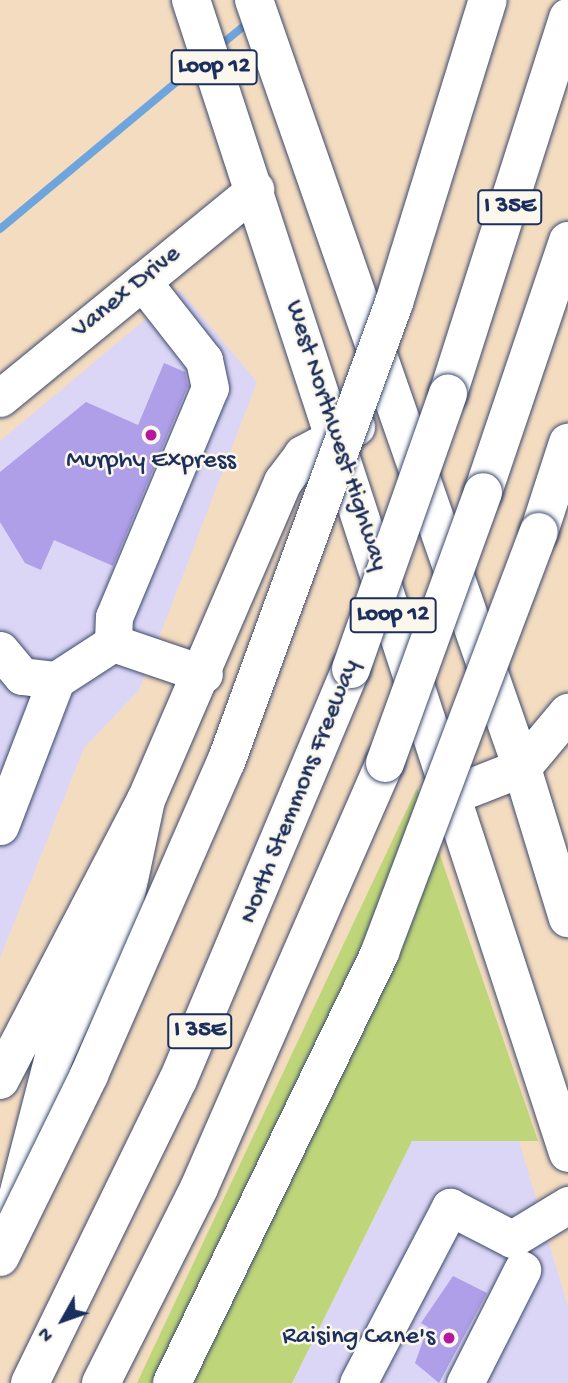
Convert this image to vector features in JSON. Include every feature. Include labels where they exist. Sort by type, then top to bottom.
[{"type":"main road","name":"West Northwest Highway","points":[[191,0],[568,1153]]},
{"type":"main road","name":"Loop 12","points":[[254,0],[394,413],[522,768],[568,918]]},
{"type":"main road","points":[[0,1257],[95,1062],[226,762],[394,303],[488,0]]},
{"type":"main road","name":"North Stemmons Freeway","points":[[30,1383],[184,1067],[351,669],[448,394],[568,18]]},
{"type":"main road","name":"I 35E","points":[[101,1383],[199,1188],[385,763],[483,492],[568,241]]},
{"type":"main road","points":[[0,1080],[146,800],[204,674],[283,482],[303,455],[333,436],[394,413]]},
{"type":"main road","points":[[172,1383],[380,952],[539,532],[568,443]]},
{"type":"main road","points":[[453,795],[522,768],[568,713]]},
{"type":"main road","points":[[0,1272],[54,1057],[123,908],[146,800]]},
{"type":"street","name":"Vanex Drive","points":[[0,398],[255,189]]},
{"type":"street","points":[[113,643],[114,617],[209,388],[204,360],[142,281]]},
{"type":"street","points":[[113,643],[204,674]]},
{"type":"street","points":[[0,826],[56,680],[113,643]]},
{"type":"street","points":[[0,650],[22,676],[56,680]]},
{"type":"street","points":[[365,1381],[450,1207],[512,1239],[568,1205]]},
{"type":"street","points":[[465,1383],[522,1270]]},
{"type":"shaded area","points":[[180,290],[257,382],[139,690],[84,748],[0,958],[0,441]]},
{"type":"shaded area","points":[[412,1141],[519,1141],[568,1307],[568,1383],[292,1383]]},
{"type":"green space","points":[[417,788],[538,1141],[412,1141],[292,1383],[137,1383]]},
{"type":"building","points":[[164,363],[185,372],[188,386],[113,566],[54,540],[41,570],[25,563],[0,522],[0,472],[86,402],[138,425]]},
{"type":"building","name":"Raising Cane's","points":[[453,1276],[487,1293],[439,1383],[415,1363],[428,1327],[421,1323]]},
{"type":"waterway","points":[[217,48],[250,21]]},
{"type":"waterway","points":[[0,229],[199,63]]},
{"type":"place","name":"Murphy Express","points":[[151,435]]},
{"type":"place","name":"Raising Cane's","points":[[449,1338]]}]
